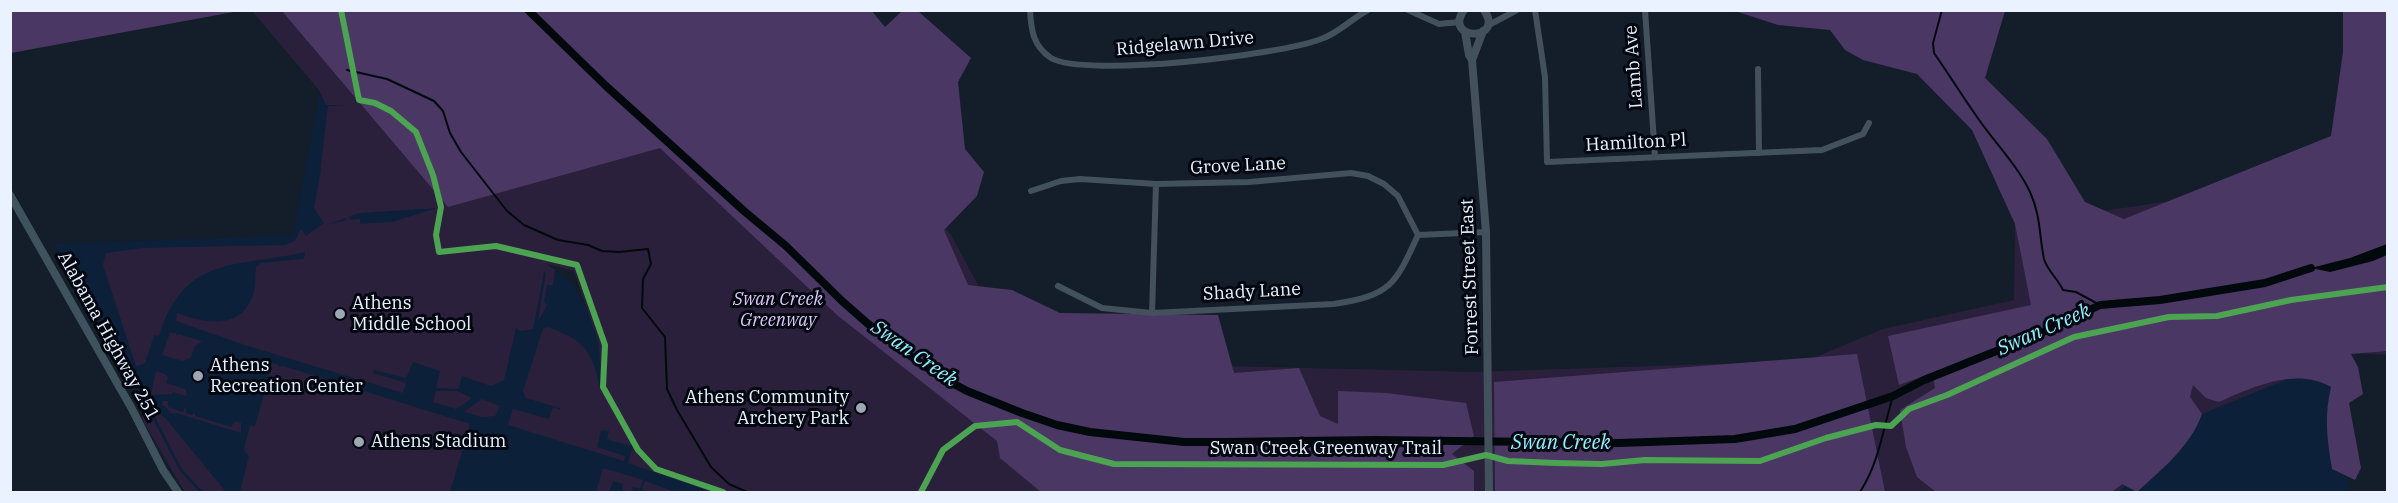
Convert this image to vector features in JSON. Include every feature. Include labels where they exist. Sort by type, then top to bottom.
[{"type":"main road","name":"Alabama Highway 251","points":[[10,195],[126,399],[163,470],[178,492]]},
{"type":"street","name":"Ridgelawn Drive","points":[[1030,10],[1031,31],[1038,47],[1052,58],[1070,64],[1088,66],[1124,66],[1245,55],[1304,44],[1336,32],[1368,10]]},
{"type":"street","points":[[1408,10],[1440,24],[1460,22],[1464,11]]},
{"type":"street","points":[[1484,10],[1488,19],[1485,29]]},
{"type":"street","points":[[1465,32],[1476,35],[1517,10]]},
{"type":"street","name":"Hamilton Pl","points":[[1535,10],[1545,77],[1547,162],[1822,150],[1863,134],[1869,123]]},
{"type":"street","name":"Lamb Ave","points":[[1645,10],[1654,157]]},
{"type":"street","name":"Forrest Street East","points":[[1460,22],[1472,60],[1486,232],[1490,492]]},
{"type":"street","name":"Forrest Street East","points":[[1472,60],[1485,29]]},
{"type":"street","points":[[1758,69],[1759,153]]},
{"type":"street","name":"Grove Lane","points":[[1031,191],[1061,181],[1080,179],[1156,184],[1249,182],[1351,173],[1368,176],[1384,183],[1398,196],[1418,235]]},
{"type":"street","points":[[1152,313],[1156,184]]},
{"type":"street","points":[[1418,235],[1486,232]]},
{"type":"street","name":"Shady Lane","points":[[1058,286],[1102,308],[1152,313],[1359,300],[1375,295],[1390,286],[1401,273],[1418,235]]},
{"type":"shaded area","points":[[11,10],[239,10],[239,11],[11,53]]},
{"type":"shaded area","points":[[871,10],[885,27],[902,11],[918,11],[971,58],[958,82],[965,149],[984,172],[977,196],[944,230],[968,285],[1012,290],[1060,313],[1218,315],[1234,373],[1299,368],[1320,416],[1338,424],[1338,391],[1386,393],[1466,403],[1474,436],[1452,454],[1474,471],[1474,492],[1041,492],[1000,458],[997,441],[837,315],[660,148],[448,207],[282,11]]},
{"type":"shaded area","points":[[1735,11],[2005,11],[1985,78],[2047,139],[2085,202],[2124,219],[2331,136],[2343,52],[2343,11],[2387,11],[2387,351],[2351,354],[2358,367],[2363,394],[2349,403],[2361,468],[2355,480],[2332,469],[2327,428],[2331,387],[2317,381],[2289,379],[2260,385],[2219,402],[2206,398],[2193,385],[2190,397],[2202,414],[2197,426],[2174,457],[2137,492],[2122,484],[2112,492],[1936,492],[1917,477],[1906,447],[1900,410],[1935,388],[1932,373],[1899,385],[1888,336],[2031,305],[2015,224],[1972,130],[1917,74],[1863,60],[1845,50],[1830,30],[1778,25]]},
{"type":"shaded area","name":"Athens Middle School","points":[[320,90],[388,95],[451,196],[572,283],[607,345],[734,492],[189,492],[171,468],[54,244],[293,235]]},
{"type":"shaded area","points":[[2387,244],[2387,255],[2373,261],[2330,272],[2311,268],[2350,258]]},
{"type":"shaded area","points":[[2345,353],[2348,492],[2118,492],[2205,412]]},
{"type":"shaded area","points":[[1857,354],[1885,492],[1495,492],[1494,382]]},
{"type":"green space","name":"Swan Creek Greenway","points":[[611,10],[871,138],[951,235],[998,322],[1101,363],[1472,372],[1806,361],[1883,329],[2014,300],[2015,224],[2387,169],[2388,355],[2351,353],[2202,414],[2118,492],[711,492],[628,463],[633,446],[631,443],[630,446],[607,439],[609,431],[601,430],[597,447],[625,456],[624,461],[508,425],[513,409],[549,419],[553,407],[560,410],[560,408],[526,398],[523,391],[543,329],[547,327],[568,336],[583,347],[589,354],[599,385],[601,385],[599,343],[574,271],[547,264],[555,270],[553,285],[547,285],[544,302],[547,305],[538,321],[546,273],[544,272],[533,329],[520,331],[516,328],[504,380],[491,386],[462,376],[458,389],[436,388],[440,371],[413,362],[406,378],[374,370],[373,373],[406,383],[403,393],[248,346],[176,321],[177,313],[210,321],[231,319],[247,307],[253,295],[256,267],[261,263],[304,259],[305,252],[236,264],[216,269],[198,278],[183,291],[170,310],[159,336],[154,335],[145,363],[136,366],[103,265],[106,253],[143,248],[285,245],[295,241],[301,229],[306,236],[324,223],[314,208],[328,106],[348,105],[326,105],[319,90],[252,11]],"holes":[[[437,208],[392,222],[360,224],[360,219],[350,220],[349,217],[360,213]],[[348,217],[345,221],[329,224]]]},
{"type":"green space","points":[[170,333],[202,341],[195,346],[191,357],[183,361],[162,355]]},
{"type":"green space","name":"Athens Stadium","points":[[266,361],[279,365],[279,367],[283,366],[470,424],[450,492],[240,492],[249,456],[244,450],[250,426],[255,426],[272,367],[265,364]]},
{"type":"green space","points":[[156,371],[165,374],[168,378],[166,383],[185,389],[187,394],[185,396],[173,392],[172,394],[151,395]]},
{"type":"green space","points":[[436,391],[457,391],[472,398],[456,409],[433,402]]},
{"type":"green space","points":[[482,399],[500,406],[495,416],[482,417],[464,412]]},
{"type":"green space","points":[[163,401],[168,401],[168,407],[183,412],[186,406],[186,413],[192,415],[195,413],[195,416],[231,427],[235,421],[241,423],[241,433],[177,413],[173,414],[162,404]]},
{"type":"green space","points":[[150,407],[165,418],[226,492],[203,492],[182,469]]},
{"type":"green space","points":[[147,408],[180,471],[199,492],[185,492],[142,419],[143,411]]},
{"type":"green space","points":[[603,468],[643,480],[640,489],[633,487],[631,492],[622,490],[623,484],[613,481],[609,492],[596,492]]},
{"type":"green space","points":[[645,481],[675,492],[642,490]]},
{"type":"waterway","name":"Swan Creek","points":[[528,10],[606,86],[786,246],[842,301],[916,360],[967,391],[1057,425],[1090,432],[1184,442],[1375,440],[1619,443],[1735,439],[1795,429],[1893,396],[1924,380],[2039,334],[2100,305],[2160,300],[2265,283],[2311,268]]},
{"type":"waterway","points":[[1942,10],[1933,43],[1934,53],[2025,182],[2036,209],[2044,259],[2048,267],[2063,290],[2076,292],[2100,305]]},
{"type":"waterway","points":[[347,70],[387,79],[434,101],[443,111],[450,133],[461,152],[507,211],[524,225],[558,240],[588,245],[602,251],[648,249],[651,264],[643,279],[642,308],[665,337],[667,389],[711,467],[729,484],[747,492]]},
{"type":"waterway","points":[[1860,492],[1876,458],[1893,396]]},
{"type":"cycle path","points":[[341,10],[359,100],[375,103],[391,111],[416,132],[433,175],[441,207],[436,235],[439,252],[496,246],[577,265],[605,345],[603,387],[638,450],[656,469],[723,492]]},
{"type":"cycle path","name":"Swan Creek Greenway Trail","points":[[921,492],[943,450],[975,426],[1017,422],[1060,450],[1114,464],[1443,465],[1486,455],[1508,461],[1556,463],[1602,464],[1645,460],[1760,461],[1826,438],[1876,425],[1891,426],[1909,409],[1947,395],[2074,337],[2169,317],[2217,316],[2291,300],[2388,287]]},
{"type":"place","name":"Athens Middle School","points":[[340,314]]},
{"type":"place","name":"Athens Recreation Center","points":[[198,376]]},
{"type":"place","name":"Athens Community Archery Park","points":[[861,408]]},
{"type":"place","name":"Athens Stadium","points":[[359,442]]}]
